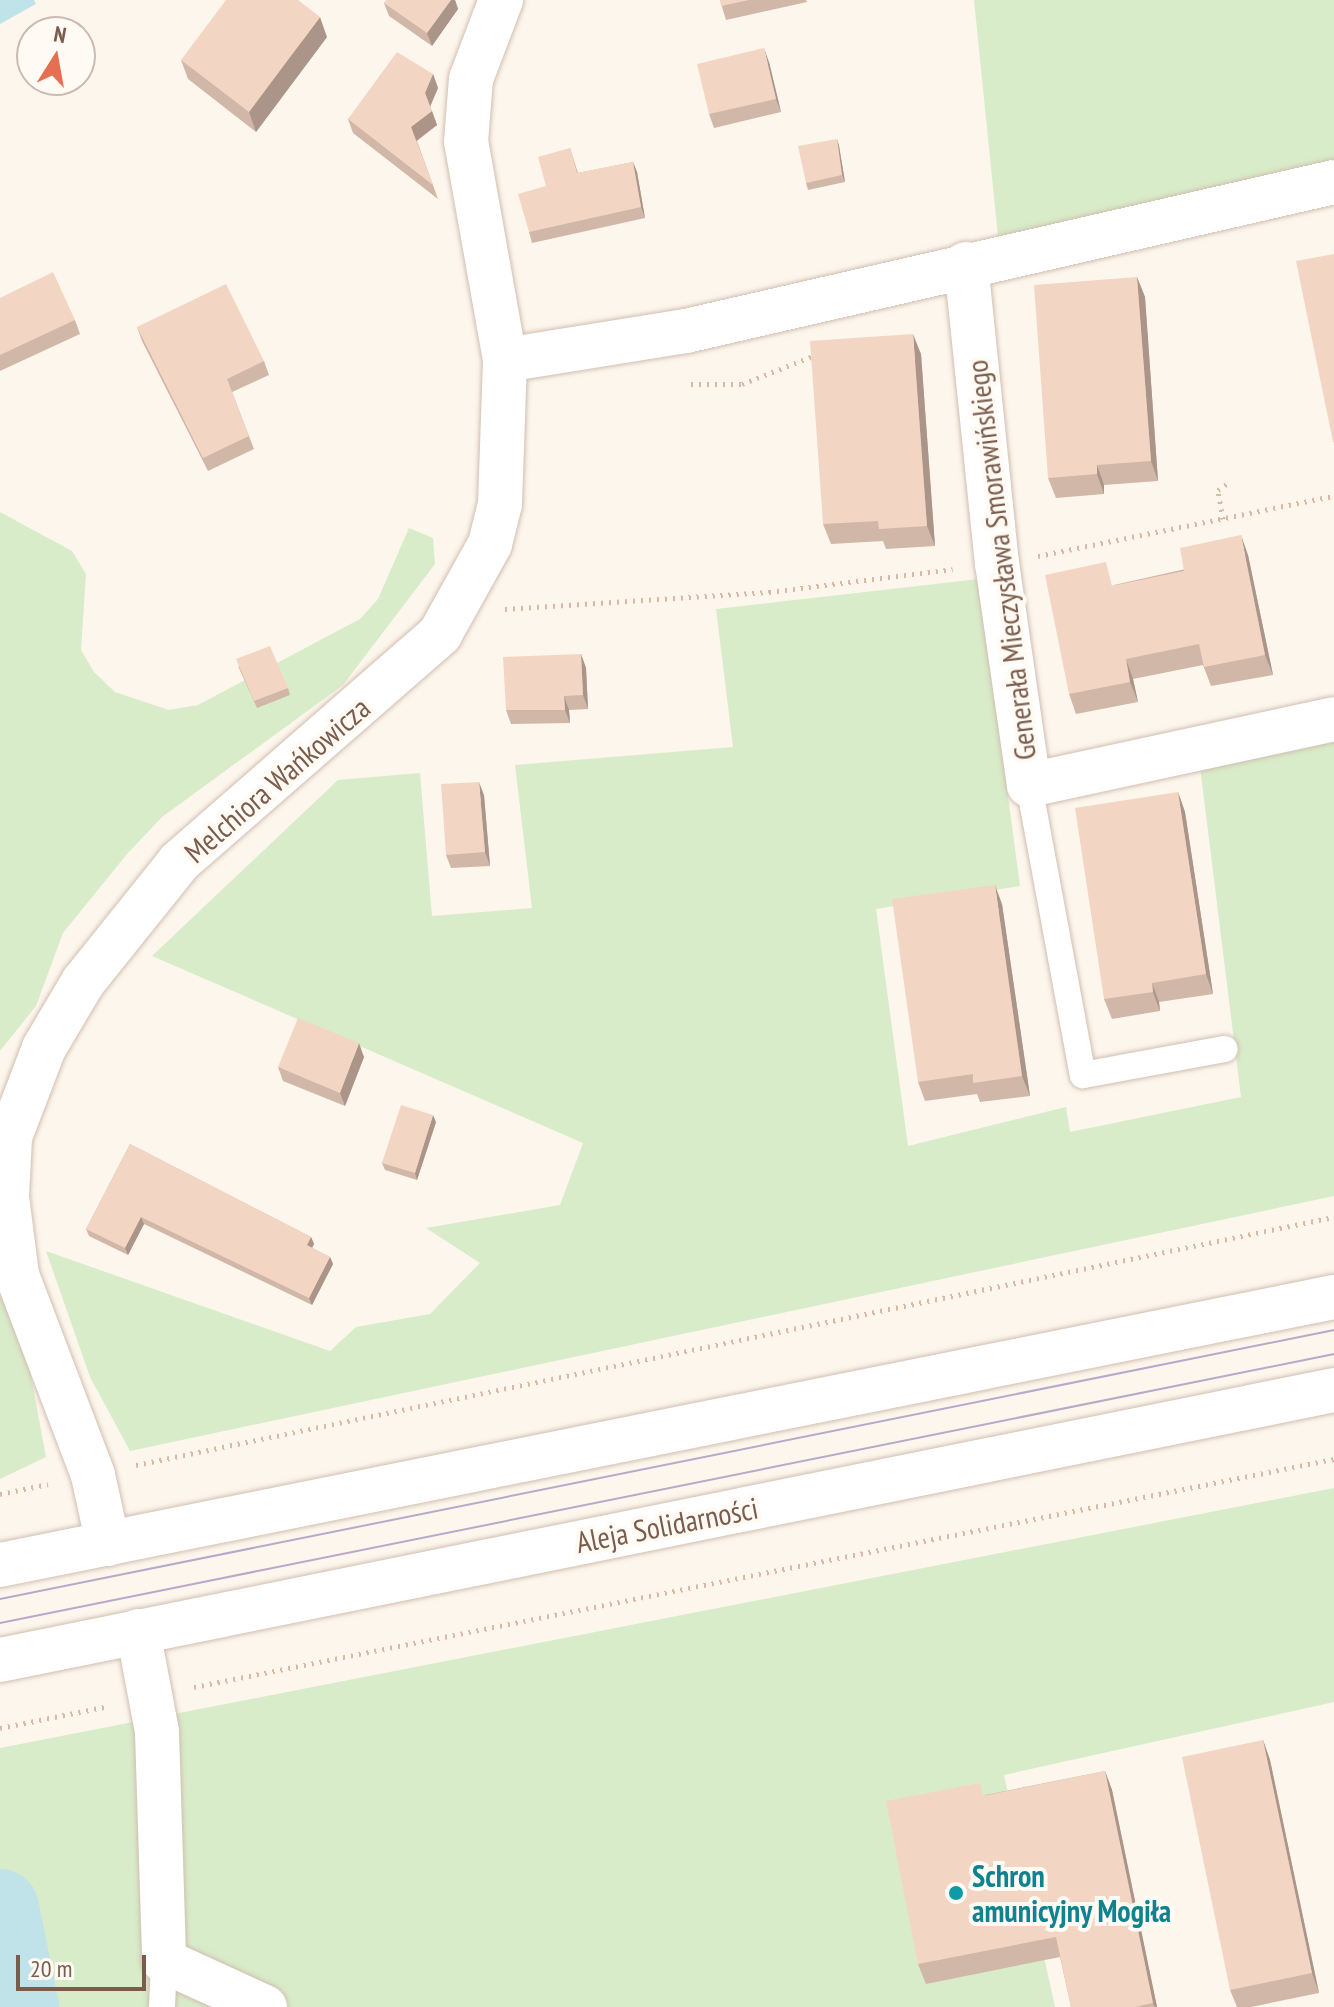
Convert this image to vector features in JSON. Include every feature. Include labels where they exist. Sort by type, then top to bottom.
[{"type":"street","name":"Melchiora Wańkowicza","points":[[108,1544],[93,1475],[17,1275],[7,1197],[10,1137],[23,1091],[83,982],[179,862],[398,676],[440,634],[490,544],[500,504],[505,360],[466,142],[471,79],[501,0]]},
{"type":"street","points":[[505,360],[686,331],[966,264],[1334,182]]},
{"type":"street","name":"Generała Mieczysława Smorawińskiego","points":[[966,264],[997,563],[1029,785],[1334,719]]},
{"type":"street","points":[[0,1565],[1334,1297]]},
{"type":"street","name":"Aleja Solidarności","points":[[0,1660],[1334,1390]]},
{"type":"street","points":[[138,1631],[157,1732],[164,1961],[265,2007]]},
{"type":"lane","points":[[1029,785],[1083,1075],[1225,1049]]},
{"type":"lane","points":[[162,2007],[164,1961]]},
{"type":"path","points":[[691,384],[742,384],[830,349]]},
{"type":"path","points":[[1223,519],[1218,490],[1228,483]]},
{"type":"path","points":[[492,610],[769,592],[997,563],[1334,496]]},
{"type":"path","points":[[120,1469],[1334,1217]]},
{"type":"path","points":[[185,1690],[1334,1459]]},
{"type":"path","points":[[0,1494],[54,1483]]},
{"type":"path","points":[[0,1728],[117,1705]]},
{"type":"green space","points":[[974,0],[1334,0],[1334,160],[998,237]]},
{"type":"green space","points":[[0,512],[72,551],[86,574],[81,650],[94,672],[115,692],[169,710],[198,705],[360,619],[378,599],[409,528],[433,538],[435,564],[343,685],[162,817],[127,854],[63,933],[36,1006],[0,1051]]},
{"type":"green space","points":[[979,579],[1020,886],[876,909],[908,1146],[1066,1107],[1070,1132],[1241,1097],[1200,767],[1334,740],[1334,1196],[130,1451],[90,1377],[46,1251],[330,1351],[356,1327],[430,1314],[480,1263],[426,1228],[560,1205],[583,1143],[152,956],[338,780],[420,773],[432,916],[532,908],[515,765],[733,747],[716,609]]},
{"type":"green space","points":[[0,1278],[22,1328],[46,1457],[0,1479]]},
{"type":"green space","points":[[1334,1488],[1334,1702],[1004,1775],[1055,2007],[0,2007],[0,1748]]},
{"type":"water","points":[[0,0],[34,0],[36,4],[0,24]]},
{"type":"building","points":[[226,0],[298,0],[320,17],[249,112],[181,60]]},
{"type":"building","points":[[387,0],[451,0],[427,33],[384,3]]},
{"type":"building","points":[[720,0],[749,0],[721,6]]},
{"type":"building","points":[[764,48],[776,99],[709,114],[697,64]]},
{"type":"building","points":[[397,52],[433,74],[425,93],[432,111],[411,127],[433,185],[348,119]]},
{"type":"building","points":[[837,139],[842,175],[806,183],[798,146]]},
{"type":"building","points":[[570,148],[577,173],[633,162],[641,207],[529,232],[518,194],[546,186],[538,157]]},
{"type":"building","points":[[1334,254],[1334,442],[1333,442],[1296,261]]},
{"type":"building","points":[[53,272],[75,320],[0,355],[0,298]]},
{"type":"building","points":[[1137,277],[1151,461],[1097,465],[1097,474],[1048,478],[1034,285]]},
{"type":"building","points":[[226,284],[264,361],[227,379],[249,436],[203,458],[137,327]]},
{"type":"building","points":[[913,334],[927,526],[879,529],[878,521],[823,524],[810,341]]},
{"type":"building","points":[[1241,535],[1265,655],[1204,667],[1199,644],[1126,659],[1130,682],[1069,694],[1045,575],[1106,562],[1112,586],[1184,571],[1180,548]]},
{"type":"building","points":[[270,646],[288,688],[254,701],[236,659]]},
{"type":"building","points":[[581,654],[583,695],[564,696],[565,710],[506,710],[503,657]]},
{"type":"building","points":[[479,782],[485,852],[446,855],[441,784]]},
{"type":"building","points":[[1178,792],[1206,974],[1152,983],[1153,992],[1104,999],[1075,808]]},
{"type":"building","points":[[995,885],[1022,1076],[973,1083],[973,1074],[918,1082],[892,899]]},
{"type":"building","points":[[298,1018],[359,1043],[340,1093],[278,1067]]},
{"type":"building","points":[[401,1105],[433,1115],[415,1173],[382,1163]]},
{"type":"building","points":[[130,1144],[311,1237],[307,1245],[330,1257],[309,1298],[141,1217],[125,1248],[86,1229]]},
{"type":"building","points":[[1263,1740],[1312,1973],[1230,1990],[1182,1757]]},
{"type":"building","points":[[1105,1771],[1153,2003],[1135,2007],[1071,2007],[1056,1937],[918,1964],[886,1801],[980,1783],[983,1796]]},
{"type":"waterway","points":[[0,1908],[20,2007]]},
{"type":"tram line","points":[[0,1599],[1334,1330]]},
{"type":"tram line","points":[[0,1623],[1334,1354]]},
{"type":"place","name":"Schron amunicyjny Mogiła","points":[[956,1893]]}]
